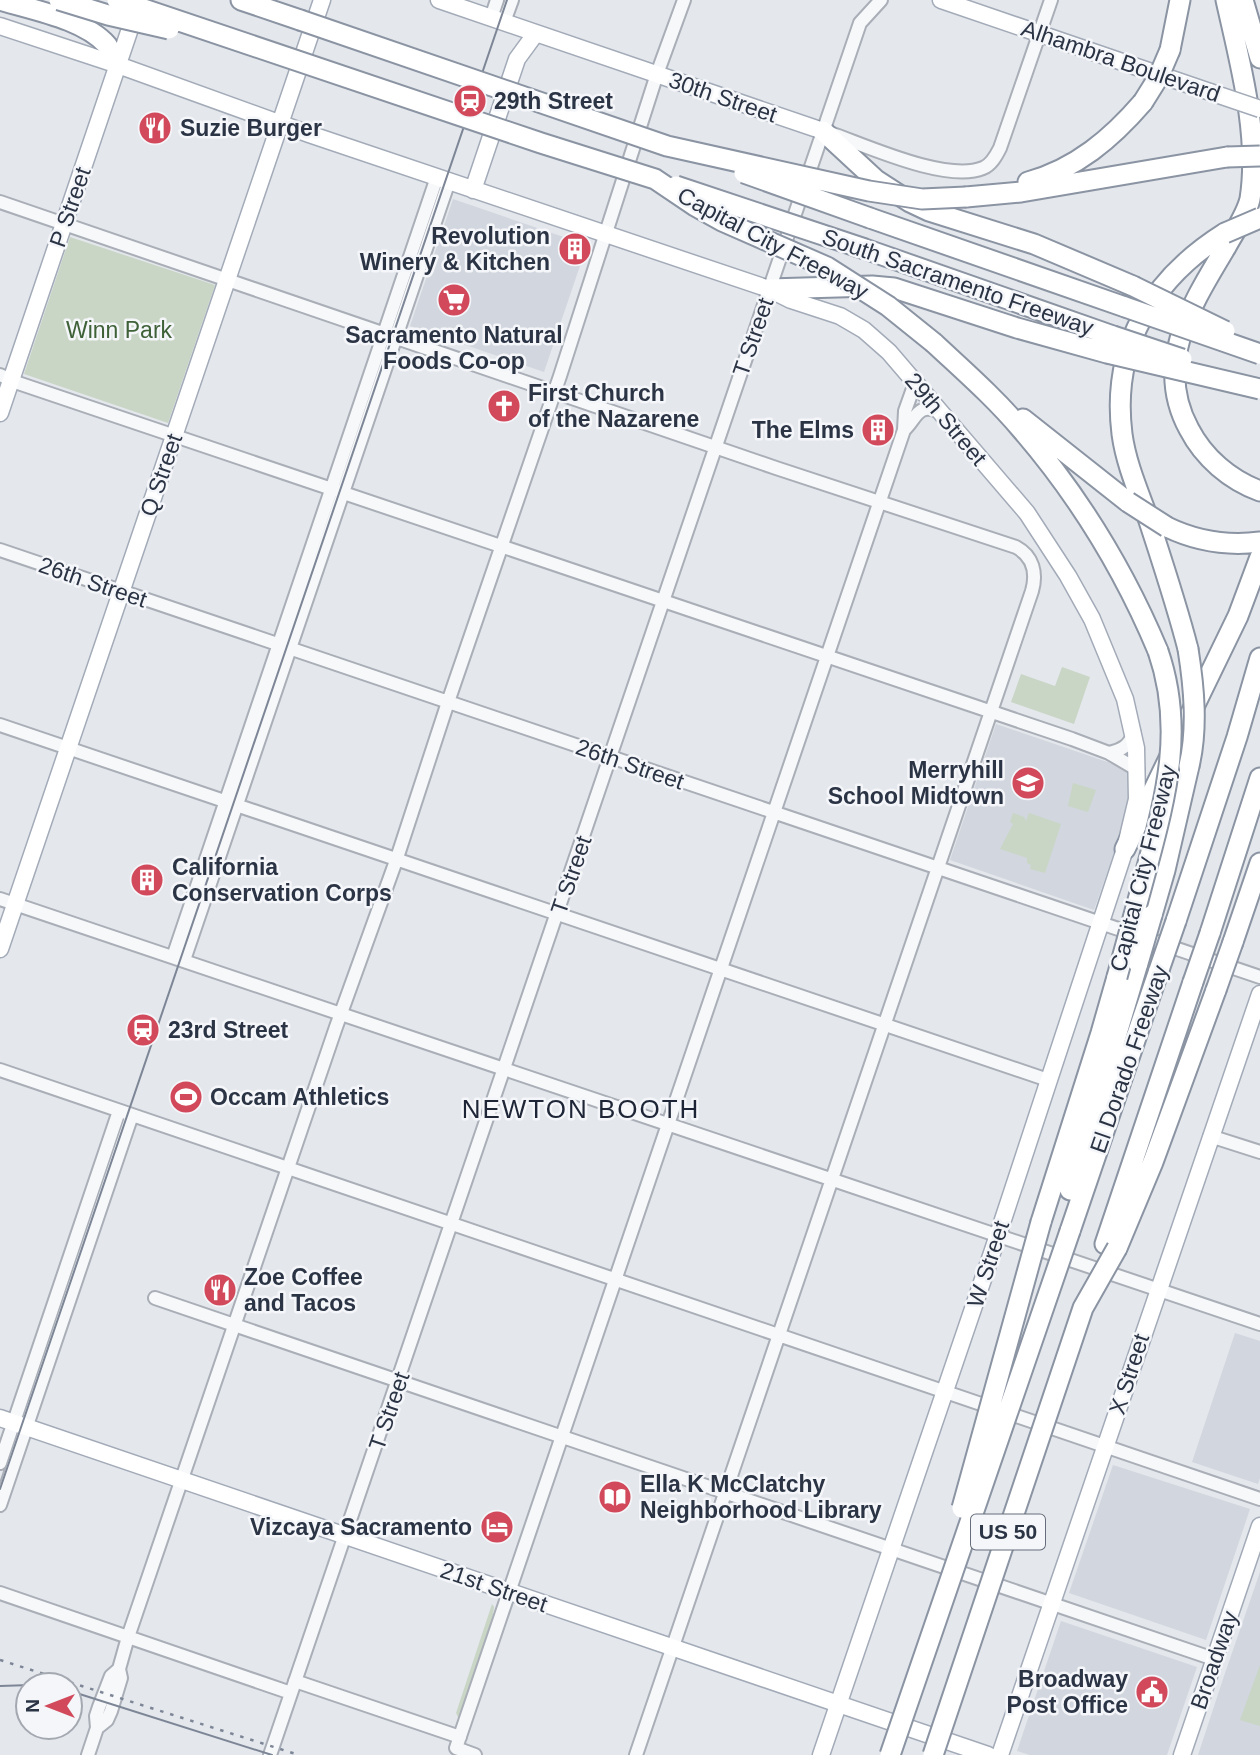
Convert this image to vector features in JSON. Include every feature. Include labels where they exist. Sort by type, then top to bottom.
[{"type":"highway","points":[[0,0],[74,23],[93,32],[108,47],[118,65]]},
{"type":"highway","points":[[59,0],[131,20],[254,46]]},
{"type":"highway","name":"Capital City Freeway","points":[[117,0],[655,179],[722,221],[827,267],[888,306],[934,343],[991,396],[1057,473],[1092,523],[1136,600],[1158,651],[1170,699],[1172,742],[1163,810],[1101,1033],[1057,1227],[907,1704]]},
{"type":"highway","name":"Capital City Freeway","points":[[242,0],[667,146],[869,191],[922,199],[966,197],[1021,192],[1227,157],[1260,156]]},
{"type":"highway","points":[[264,0],[300,20]]},
{"type":"highway","points":[[966,197],[1034,180],[1065,168],[1108,139],[1143,102],[1158,78],[1170,50],[1180,0]]},
{"type":"highway","points":[[1226,0],[1254,128],[1254,176],[1246,212],[1196,294],[1177,344],[1175,380],[1182,417],[1192,436],[1214,462],[1237,480],[1260,491]]},
{"type":"highway","points":[[1243,0],[1260,58]]},
{"type":"highway","points":[[823,131],[876,180],[910,202],[929,211],[1034,244],[1133,286],[1260,348]]},
{"type":"highway","name":"South Sacramento Freeway","points":[[667,146],[1260,354]]},
{"type":"highway","name":"South Sacramento Freeway","points":[[655,179],[864,249],[1110,344],[1260,387]]},
{"type":"highway","points":[[1057,1227],[1165,870],[1189,766],[1194,723],[1193,684],[1188,649],[1173,592],[1125,451],[1120,410],[1122,376],[1136,327],[1149,303],[1178,268],[1204,246],[1225,233],[1260,218]]},
{"type":"highway","points":[[769,289],[872,286],[894,288],[1017,328],[1110,344]]},
{"type":"highway","points":[[991,396],[1159,523],[1192,537],[1227,543],[1260,542]]},
{"type":"highway","points":[[1125,849],[1238,616],[1260,557]]},
{"type":"highway","name":"El Dorado Freeway","points":[[992,1457],[1057,1227],[1159,970],[1237,737],[1260,658]]},
{"type":"highway","name":"El Dorado Freeway","points":[[1111,1246],[1260,778]]},
{"type":"highway","points":[[1111,1246],[1153,1162],[1260,863]]},
{"type":"highway","name":"US 50","points":[[933,1755],[1083,1308],[1111,1246]]},
{"type":"highway","name":"Capital City Freeway","points":[[890,1755],[992,1457]]},
{"type":"main road","name":"P Street","points":[[0,413],[6,377],[64,224],[139,0]]},
{"type":"main road","name":"Q Street","points":[[0,949],[8,901],[68,748],[322,0]]},
{"type":"main road","name":"30th Street","points":[[439,0],[823,131]]},
{"type":"main road","name":"Alhambra Boulevard","points":[[941,0],[1260,109]]},
{"type":"main road","name":"29th Street","points":[[0,26],[118,65],[280,124],[769,289],[791,300],[840,316],[864,330],[889,352],[1027,513],[1068,576],[1104,644],[1125,699],[1134,733],[1138,769]]},
{"type":"main road","points":[[473,190],[517,59],[536,33]]},
{"type":"main road","name":"W Street","points":[[821,1755],[998,1237],[1101,924],[1125,849],[1137,799],[1138,769]]},
{"type":"main road","name":"X Street","points":[[1000,1755],[1260,994]]},
{"type":"main road","name":"21st Street","points":[[13,1423],[988,1755]]},
{"type":"main road","name":"Broadway","points":[[1182,1755],[1260,1526]]},
{"type":"street","points":[[497,0],[498,20]]},
{"type":"street","points":[[498,20],[512,0]]},
{"type":"street","points":[[88,1755],[97,1728],[107,1720],[111,1711],[121,1678],[119,1669],[128,1637],[397,858],[447,702],[554,392],[657,74],[684,0]]},
{"type":"street","points":[[859,23],[865,0]]},
{"type":"street","name":"T Street","points":[[270,1755],[859,23],[881,0]]},
{"type":"street","points":[[1040,33],[1051,0]]},
{"type":"street","name":"30th Street","points":[[823,131],[940,171],[983,168],[995,158],[1000,148],[1040,33]]},
{"type":"street","points":[[178,959],[443,179]]},
{"type":"street","points":[[0,202],[1020,549],[1030,560],[1034,570],[1034,583],[636,1755]]},
{"type":"street","points":[[6,377],[1109,753],[1138,769]]},
{"type":"street","points":[[458,1743],[828,657],[904,430],[905,411],[915,383]]},
{"type":"street","points":[[904,430],[911,424],[916,413],[933,409],[940,412]]},
{"type":"street","name":"26th Street","points":[[0,550],[1260,977]]},
{"type":"street","points":[[0,724],[1048,1080]]},
{"type":"street","points":[[1109,753],[1123,748],[1134,733]]},
{"type":"street","points":[[8,901],[1260,1324]]},
{"type":"street","points":[[0,1070],[1260,1499]]},
{"type":"street","points":[[0,1463],[125,1113]]},
{"type":"street","points":[[1210,1136],[1260,1152]]},
{"type":"street","points":[[155,1298],[1214,1660]]},
{"type":"street","points":[[0,1505],[13,1423]]},
{"type":"street","points":[[0,1593],[458,1743],[475,1755]]},
{"type":"shaded area","points":[[453,199],[587,245],[544,372],[410,326]]},
{"type":"shaded area","points":[[996,724],[1132,772],[1129,810],[1094,910],[950,860]]},
{"type":"shaded area","points":[[1235,1333],[1260,1341],[1258,1484],[1192,1462]]},
{"type":"shaded area","points":[[1113,1465],[1250,1509],[1206,1640],[1069,1593]]},
{"type":"shaded area","points":[[1260,1572],[1260,1755],[1198,1755],[1224,1676]]},
{"type":"shaded area","points":[[1061,1621],[1197,1667],[1167,1755],[1030,1755],[1017,1751]]},
{"type":"green space","name":"Winn Park","points":[[70,237],[215,285],[168,423],[24,374]]},
{"type":"green space","points":[[1062,667],[1090,677],[1074,724],[1011,702],[1021,674],[1055,686]]},
{"type":"green space","points":[[1073,783],[1096,790],[1088,812],[1068,806]]},
{"type":"green space","points":[[1013,813],[1024,817],[1026,821],[1029,813],[1061,824],[1045,873],[1030,869],[1027,858],[1000,849],[1013,824],[1010,822]]},
{"type":"green space","points":[[492,1604],[492,1621],[459,1719],[456,1713]]},
{"type":"green space","points":[[1260,1665],[1260,1726],[1240,1720]]},
{"type":"tram line","points":[[0,1489],[507,0]]},
{"type":"tram line","points":[[0,1686],[14,1686]]},
{"type":"tram line","points":[[84,1695],[272,1755]]},
{"type":"railway","points":[[0,1660],[299,1755]]},
{"type":"place","name":"29th Street","points":[[470,101]]},
{"type":"place","name":"Suzie Burger","points":[[155,128]]},
{"type":"place","name":"Revolution Winery & Kitchen","points":[[575,249]]},
{"type":"place","name":"Sacramento Natural Foods Co-op","points":[[454,300]]},
{"type":"place","name":"First Church of the Nazarene","points":[[504,406]]},
{"type":"place","name":"The Elms","points":[[878,430]]},
{"type":"place","name":"Merryhill School Midtown","points":[[1028,783]]},
{"type":"place","name":"California Conservation Corps","points":[[147,880]]},
{"type":"place","name":"23rd Street","points":[[143,1030]]},
{"type":"place","name":"Occam Athletics","points":[[186,1097]]},
{"type":"place","name":"Zoe Coffee and Tacos","points":[[220,1290]]},
{"type":"place","name":"Ella K McClatchy Neighborhood Library","points":[[615,1497]]},
{"type":"place","name":"Vizcaya Sacramento","points":[[497,1527]]},
{"type":"place","name":"Broadway Post Office","points":[[1152,1692]]},
{"type":"district","name":"NEWTON BOOTH","points":[[581,1109]]}]
